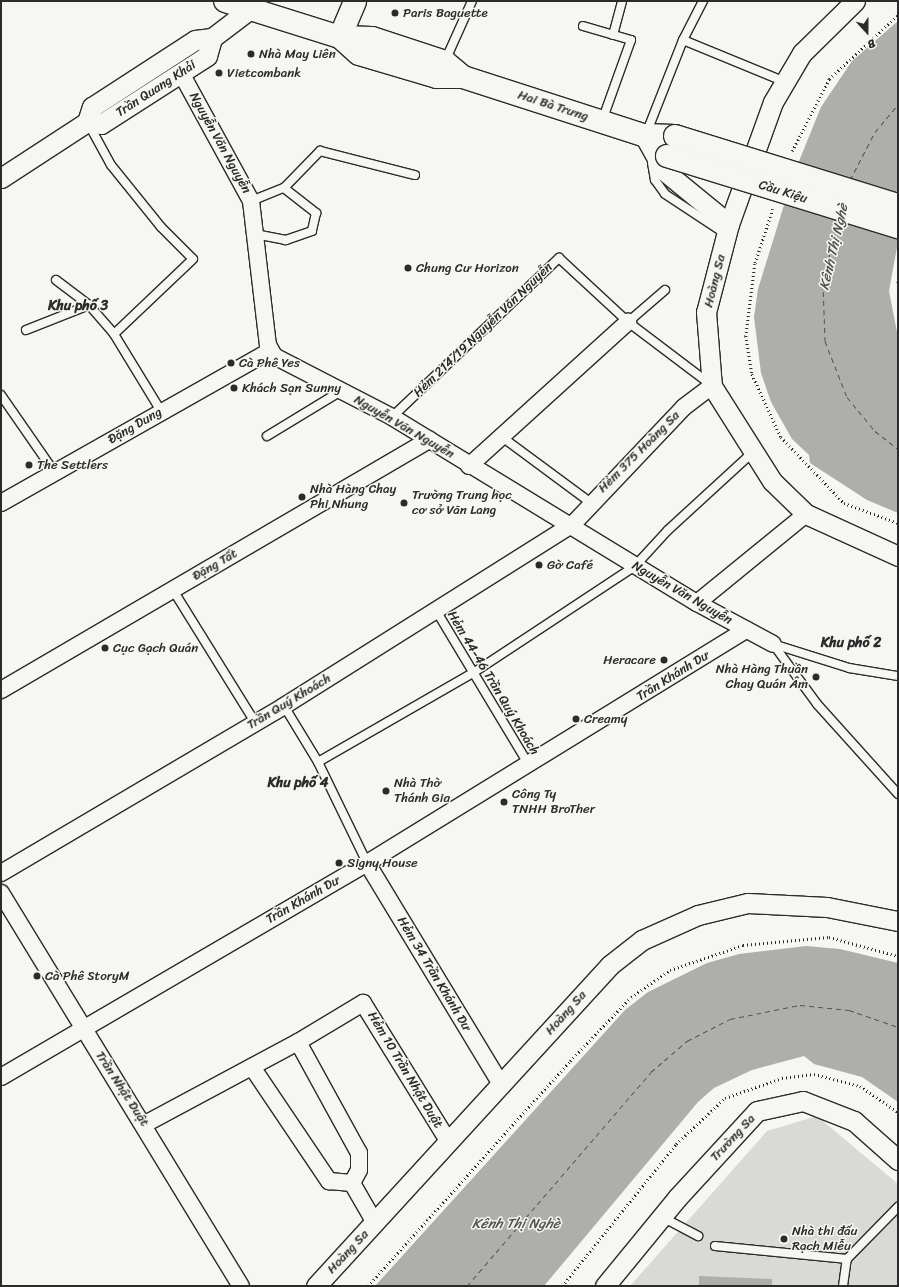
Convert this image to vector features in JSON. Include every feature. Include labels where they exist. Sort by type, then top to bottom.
[{"type":"main road","name":"Hai Bà Trưng","points":[[224,1],[340,37],[372,38],[445,62],[463,77]]},
{"type":"main road","points":[[340,37],[355,1]]},
{"type":"main road","name":"Hai Bà Trưng","points":[[340,37],[359,54],[437,77],[463,77],[602,121],[646,138],[667,156]]},
{"type":"main road","name":"Hai Bà Trưng","points":[[646,138],[675,136]]},
{"type":"main road","name":"Cầu Kiệu","points":[[675,136],[898,205]]},
{"type":"main road","name":"Cầu Kiệu","points":[[667,156],[898,227]]},
{"type":"street","name":"Hoàng Sa","points":[[855,1],[818,35],[783,80],[763,124],[728,229],[706,312],[712,386],[752,453],[790,502],[806,514],[898,556]]},
{"type":"street","name":"Trần Quang Khải","points":[[1,178],[87,122],[92,107],[195,40],[212,38],[250,9]]},
{"type":"street","name":"Trần Quang Khải","points":[[87,122],[101,124],[207,56],[212,38]]},
{"type":"street","name":"Nguyễn Văn Nguyễn","points":[[181,73],[252,201],[254,234],[270,351],[341,391],[392,417],[469,466],[573,524],[635,566],[697,603],[773,644]]},
{"type":"street","points":[[646,138],[663,170],[728,229]]},
{"type":"street","points":[[469,466],[628,322]]},
{"type":"street","name":"Đặng Dung","points":[[1,503],[161,411],[270,351]]},
{"type":"street","name":"Hẻm 375 Hoàng Sa","points":[[573,524],[590,502],[684,407],[712,386]]},
{"type":"street","name":"Ðặng Tất","points":[[1,690],[429,440]]},
{"type":"street","points":[[697,603],[806,514]]},
{"type":"street","name":"Trần Quý Khoách","points":[[1,873],[284,706],[437,612],[573,524]]},
{"type":"street","name":"Trần Khánh Dư","points":[[1,1077],[82,1027],[367,863],[529,765],[746,630]]},
{"type":"street","name":"Hẻm 34 Trần Khánh Dư","points":[[367,863],[501,1084]]},
{"type":"street","name":"Trần Nhật Duật","points":[[1,892],[82,1027],[146,1124],[241,1286]]},
{"type":"street","name":"Hoàng Sa","points":[[316,1286],[375,1224],[610,965],[642,940],[678,922],[733,906],[769,903],[828,907],[898,921]]},
{"type":"street","name":"Hẻm 10 Trần Nhật Duật","points":[[146,1124],[298,1042],[363,1002],[449,1142]]},
{"type":"street","points":[[298,1042],[359,1153],[359,1170],[352,1183]]},
{"type":"street","points":[[252,1066],[329,1180],[352,1183]]},
{"type":"street","name":"Trường Sa","points":[[605,1286],[662,1216],[757,1111],[803,1101],[854,1121],[898,1160]]},
{"type":"street","points":[[352,1183],[375,1224]]},
{"type":"lane","points":[[445,62],[472,1]]},
{"type":"lane","points":[[613,35],[622,1]]},
{"type":"lane","points":[[646,138],[683,40],[703,1]]},
{"type":"lane","points":[[583,26],[631,40],[602,121]]},
{"type":"lane","points":[[683,40],[783,80]]},
{"type":"lane","points":[[87,122],[111,165],[161,227],[193,259],[114,334]]},
{"type":"lane","points":[[252,201],[284,188],[320,151],[416,176]]},
{"type":"lane","points":[[254,234],[286,240],[312,231],[316,213],[284,188]]},
{"type":"lane","name":"Hẻm 214/19 Nguyễn Văn Nguyễn","points":[[392,417],[559,258],[628,322],[712,386]]},
{"type":"lane","points":[[56,280],[89,305],[114,334],[161,411]]},
{"type":"lane","points":[[628,322],[665,290]]},
{"type":"lane","points":[[26,330],[89,305]]},
{"type":"lane","points":[[267,436],[341,391]]},
{"type":"lane","points":[[1,395],[55,473]]},
{"type":"lane","points":[[502,437],[590,502]]},
{"type":"lane","points":[[318,762],[473,673],[635,566],[668,530],[752,453]]},
{"type":"lane","points":[[173,590],[255,722]]},
{"type":"lane","name":"Hẻm 44-46 Trần Quý Khoách","points":[[437,612],[529,765]]},
{"type":"lane","points":[[773,644],[849,668],[898,676]]},
{"type":"lane","points":[[773,644],[818,704],[898,794]]},
{"type":"lane","points":[[284,706],[318,762],[367,863]]},
{"type":"lane","points":[[843,1286],[847,1259],[898,1207]]},
{"type":"lane","points":[[662,1216],[698,1236]]},
{"type":"lane","points":[[715,1246],[847,1259]]},
{"type":"path","points":[[790,158],[798,135],[829,79],[898,14]]},
{"type":"path","points":[[775,203],[755,264],[746,336],[752,374],[781,437],[844,503],[898,523]]},
{"type":"path","points":[[368,1286],[631,997],[670,970],[743,945],[829,937],[898,956]]},
{"type":"shaded area","name":"Nhà thi đấu Rạch Miễu","points":[[817,1116],[898,1184],[898,1286],[630,1286],[767,1131]]},
{"type":"water","name":"Kênh Thị Nghè","points":[[898,21],[898,242],[889,291],[898,337],[898,513],[867,500],[810,463],[809,455],[792,439],[771,402],[761,373],[754,317],[758,289],[793,176],[821,107],[852,61]]},
{"type":"water","name":"Kênh Thị Nghè","points":[[806,946],[840,949],[898,963],[898,1102],[862,1077],[814,1064],[804,1056],[752,1070],[714,1088],[698,1102],[544,1286],[375,1286],[625,1010],[648,992],[707,963],[739,954]]},
{"type":"water","points":[[699,1276],[772,1279],[772,1286],[699,1286]]},
{"type":"ferry route","points":[[850,180],[875,132],[898,105]]},
{"type":"ferry route","points":[[838,219],[823,283],[825,341],[847,397],[875,431],[898,449]]},
{"type":"ferry route","points":[[467,1286],[651,1072],[687,1041],[730,1019],[800,1005],[849,1010],[898,1027]]},
{"type":"place","name":"Paris Baguette","points":[[395,13]]},
{"type":"place","name":"Nhà May Liên","points":[[251,54]]},
{"type":"place","name":"Vietcombank","points":[[219,73]]},
{"type":"place","name":"Chung Cư Horizon","points":[[408,268]]},
{"type":"place","name":"Cà Phê Yes","points":[[231,363]]},
{"type":"place","name":"Khách Sạn Sunny","points":[[234,388]]},
{"type":"place","name":"The Settlers","points":[[29,465]]},
{"type":"place","name":"Nhà Hàng Chay Phi Nhung","points":[[302,497]]},
{"type":"place","name":"Trường Trung học cơ sở Văn Lang","points":[[404,503]]},
{"type":"place","name":"Gờ Café","points":[[539,565]]},
{"type":"place","name":"Cục Gạch Quán","points":[[105,648]]},
{"type":"place","name":"Heracare","points":[[664,660]]},
{"type":"place","name":"Nhà Hàng Thuần Chay Quán Âm","points":[[816,677]]},
{"type":"place","name":"Creamy","points":[[576,719]]},
{"type":"place","name":"Nhà Thờ Thánh Gia","points":[[386,791]]},
{"type":"place","name":"Công Ty TNHH BroTher","points":[[504,802]]},
{"type":"place","name":"Signy House","points":[[339,863]]},
{"type":"place","name":"Cà Phê StoryM","points":[[37,976]]},
{"type":"place","name":"Nhà thi đấu Rạch Miễu","points":[[784,1239]]},
{"type":"district","name":"Khu phố 3","points":[[78,306]]},
{"type":"district","name":"Khu phố 2","points":[[851,643]]},
{"type":"district","name":"Khu phố 4","points":[[298,783]]}]
